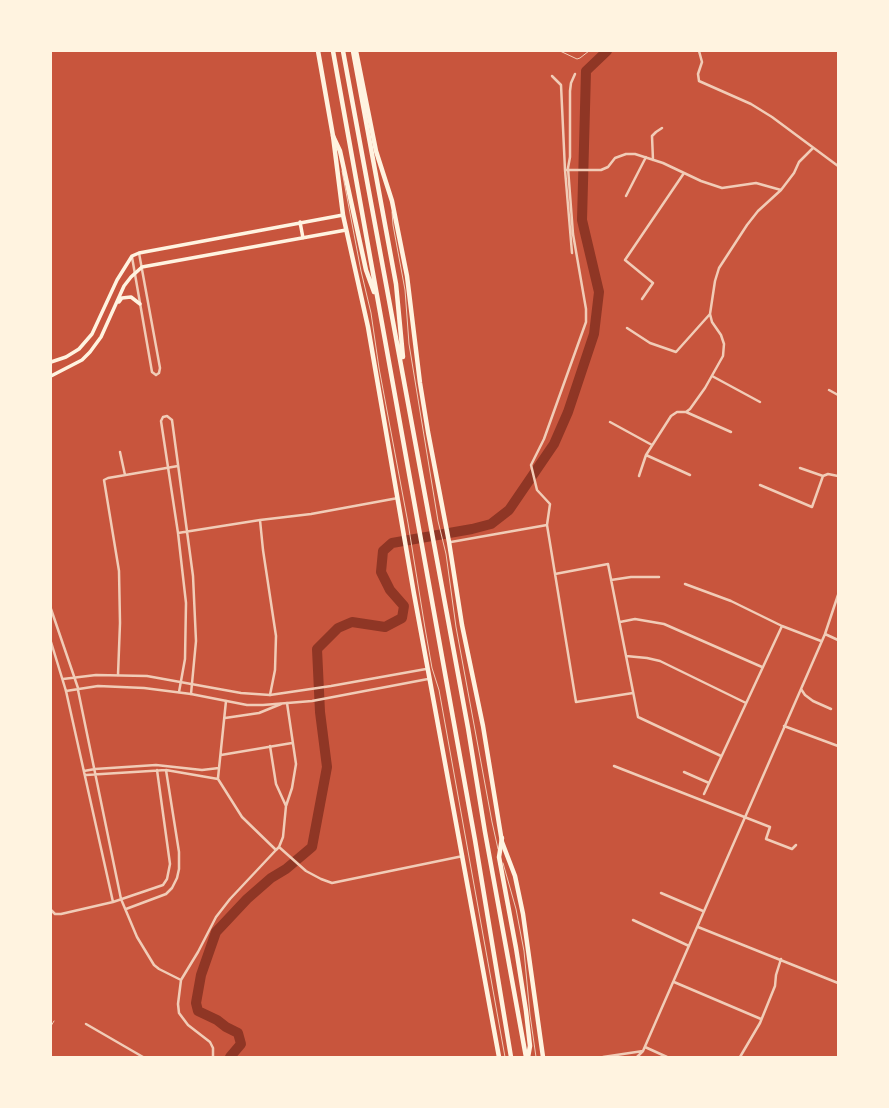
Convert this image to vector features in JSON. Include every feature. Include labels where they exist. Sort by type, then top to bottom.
[{"type":"highway","points":[[318,51],[343,215],[368,327],[410,551],[428,668],[499,1057]]},
{"type":"highway","points":[[333,51],[475,840],[511,1057]]},
{"type":"highway","points":[[343,51],[527,1057]]},
{"type":"highway","points":[[355,51],[396,284],[405,385]]},
{"type":"highway","points":[[355,51],[376,152],[392,201],[408,278],[420,383],[447,541],[481,713],[502,838],[515,876],[523,914],[543,1057]]},
{"type":"highway","points":[[333,136],[340,151],[366,270],[378,303]]},
{"type":"highway","points":[[502,838],[499,853],[526,1011],[530,1046],[527,1057]]},
{"type":"main road","points":[[51,362],[79,349],[92,334],[117,280],[132,256],[343,215]]},
{"type":"main road","points":[[300,222],[303,237]]},
{"type":"main road","points":[[51,374],[82,360],[90,352],[101,337],[124,286],[142,267],[346,230]]},
{"type":"main road","points":[[115,308],[122,298],[127,297],[140,304]]},
{"type":"street","points":[[699,51],[702,61],[699,81],[751,104],[838,166]]},
{"type":"street","points":[[572,253],[568,171],[569,91],[575,74]]},
{"type":"street","points":[[552,76],[561,85],[573,234],[586,322],[544,439],[531,464],[537,490],[550,504],[547,525],[576,702],[634,692]]},
{"type":"street","points":[[653,160],[652,136],[662,128]]},
{"type":"street","points":[[687,412],[723,356],[724,344],[710,314],[719,268],[747,225],[781,190],[799,162],[813,148]]},
{"type":"street","points":[[568,171],[601,170],[608,167],[615,158],[635,154],[722,188],[756,183],[781,190]]},
{"type":"street","points":[[626,195],[646,157]]},
{"type":"street","points":[[642,299],[653,283],[625,260],[684,173]]},
{"type":"street","points":[[132,256],[152,372],[156,375],[160,368],[139,253]]},
{"type":"street","points":[[627,328],[650,343],[677,352],[710,314]]},
{"type":"street","points":[[712,376],[760,402]]},
{"type":"street","points":[[829,390],[838,395]]},
{"type":"street","points":[[639,476],[646,455],[673,413],[687,412],[731,432]]},
{"type":"street","points":[[179,692],[185,659],[186,603],[161,421],[165,416],[172,420],[195,601],[196,640],[191,694]]},
{"type":"street","points":[[610,422],[652,445]]},
{"type":"street","points":[[120,452],[125,475]]},
{"type":"street","points":[[646,455],[690,475]]},
{"type":"street","points":[[118,675],[119,571],[103,483],[108,478],[178,466]]},
{"type":"street","points":[[800,468],[822,476],[838,476]]},
{"type":"street","points":[[760,485],[811,507],[822,476]]},
{"type":"street","points":[[178,533],[306,515],[398,498]]},
{"type":"street","points":[[260,520],[276,636],[275,670],[270,695]]},
{"type":"street","points":[[447,541],[547,525]]},
{"type":"street","points":[[555,574],[608,564],[638,717],[721,756]]},
{"type":"street","points":[[611,580],[631,577],[659,578]]},
{"type":"street","points":[[685,583],[822,641]]},
{"type":"street","points":[[637,1057],[644,1049],[746,817],[825,634],[838,595]]},
{"type":"street","points":[[51,609],[78,688],[121,899],[137,937],[154,965],[181,980]]},
{"type":"street","points":[[620,622],[635,619],[664,624],[762,667]]},
{"type":"street","points":[[704,794],[782,626]]},
{"type":"street","points":[[825,634],[838,639]]},
{"type":"street","points":[[51,642],[66,691],[113,902]]},
{"type":"street","points":[[626,656],[660,661],[746,703]]},
{"type":"street","points":[[63,679],[147,676],[241,693],[270,695],[428,668]]},
{"type":"street","points":[[384,677],[387,687]]},
{"type":"street","points":[[66,691],[117,686],[179,692],[247,705],[281,704],[313,701],[430,679]]},
{"type":"street","points":[[801,689],[813,701],[831,709]]},
{"type":"street","points":[[226,701],[218,779],[242,817],[313,876],[332,883],[463,856]]},
{"type":"street","points":[[213,1057],[210,1042],[188,1025],[178,1013],[181,980],[216,917],[278,849],[283,837],[286,806],[296,764],[287,703]]},
{"type":"street","points":[[225,718],[265,711],[281,704]]},
{"type":"street","points":[[784,726],[838,746]]},
{"type":"street","points":[[221,755],[292,743]]},
{"type":"street","points":[[270,746],[276,784],[286,806]]},
{"type":"street","points":[[84,773],[156,765],[202,770],[219,768]]},
{"type":"street","points":[[614,766],[770,827],[765,839],[792,849],[796,845]]},
{"type":"street","points":[[51,910],[55,914],[61,914],[113,902],[163,885],[170,864],[156,770]]},
{"type":"street","points":[[95,771],[166,770],[218,779]]},
{"type":"street","points":[[126,909],[166,894],[177,878],[179,852],[166,770]]},
{"type":"street","points":[[684,772],[709,783]]},
{"type":"street","points":[[661,893],[704,911]]},
{"type":"street","points":[[633,920],[689,946]]},
{"type":"street","points":[[698,926],[838,982]]},
{"type":"street","points":[[740,1057],[775,986],[781,959]]},
{"type":"street","points":[[674,982],[761,1019]]},
{"type":"street","points":[[86,1024],[143,1057]]},
{"type":"street","points":[[603,1057],[644,1049],[667,1057]]},
{"type":"lane","points":[[560,51],[577,59],[589,51]]},
{"type":"lane","points":[[340,151],[347,199],[371,313],[405,525]]},
{"type":"lane","points":[[392,201],[393,225],[405,290],[409,344],[438,521],[447,541],[458,640],[492,822],[516,909],[524,951],[536,1057]]},
{"type":"lane","points":[[410,551],[432,668],[439,690],[505,1057]]},
{"type":"lane","points":[[51,1026],[54,1021]]},
{"type":"waterway","points":[[230,1057],[241,1044],[238,1033],[198,1011],[196,1003],[201,975],[216,932],[247,899],[312,847],[327,767],[320,712],[317,649],[338,628],[352,622],[385,627],[402,618],[404,606],[390,590],[381,572],[383,551],[392,543],[491,524],[509,510],[554,444],[568,412],[594,334],[599,292],[582,220],[586,71],[607,51]]}]
